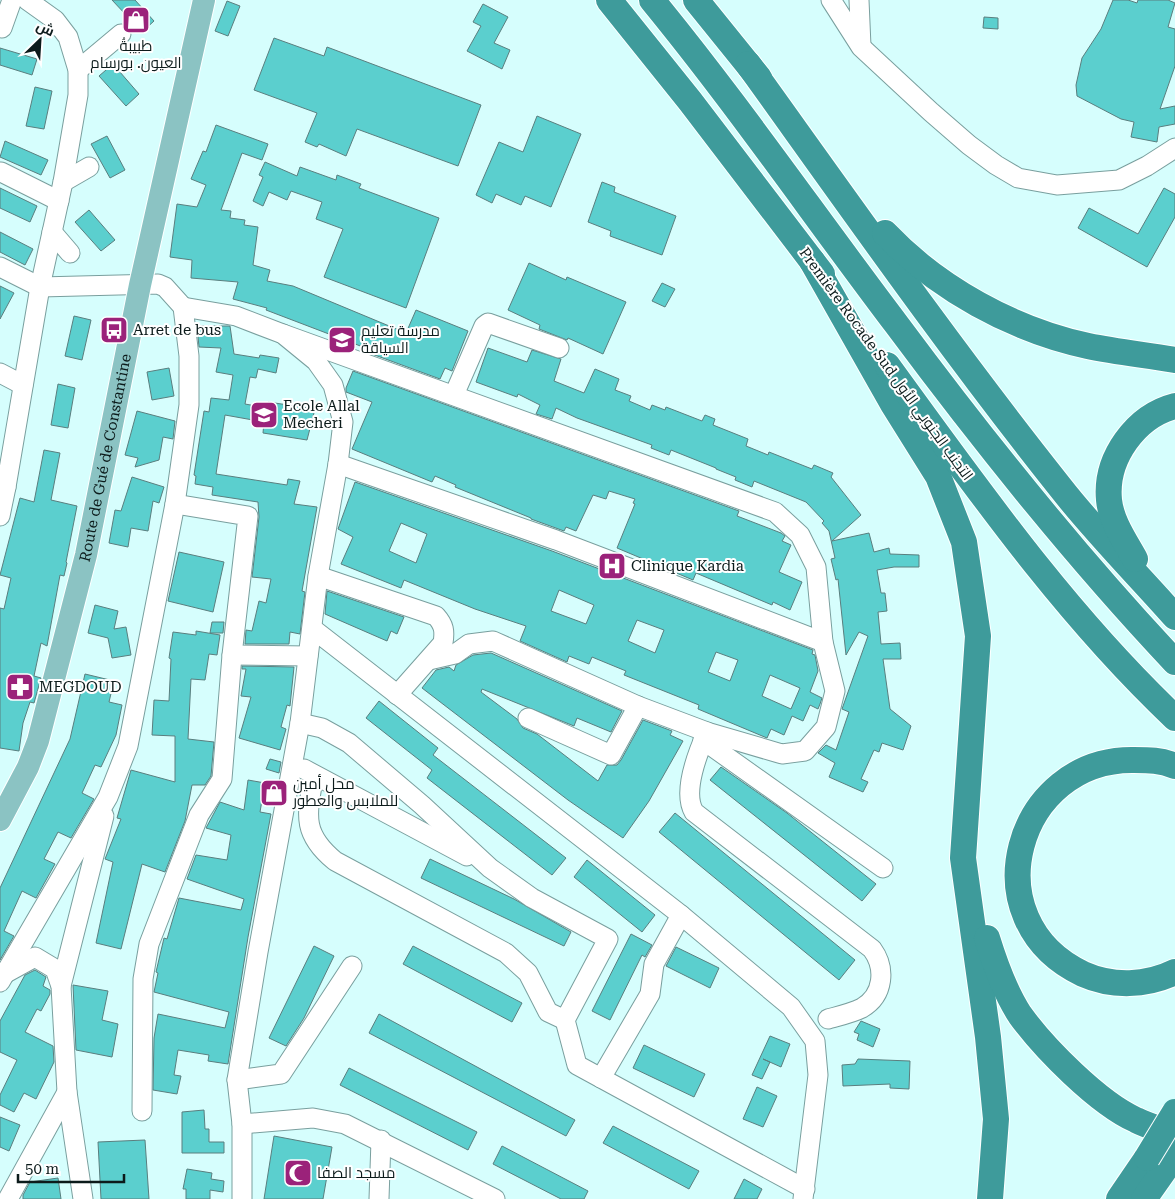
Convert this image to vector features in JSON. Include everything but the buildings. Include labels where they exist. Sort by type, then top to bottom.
[{"type":"highway","name":"Première Rocade Sud التجنب الجنوبي الأول","points":[[610,0],[812,261],[982,496],[1059,593],[1101,641],[1175,718]]},
{"type":"highway","name":"Première Rocade Sud التجنب الجنوبي الأول","points":[[652,0],[723,90],[897,326],[981,434],[1112,595],[1175,662]]},
{"type":"highway","points":[[696,0],[881,229],[902,252],[960,294],[1014,321],[1046,334],[1088,346],[1175,360]]},
{"type":"highway","points":[[748,64],[942,332],[1054,480],[1116,554],[1175,618]]},
{"type":"highway","points":[[812,261],[893,404],[938,476],[964,542],[978,636],[963,858],[988,1037],[996,1119],[990,1199]]},
{"type":"highway","points":[[1157,597],[1116,525],[1108,499],[1113,468],[1127,440],[1152,415],[1175,406]]},
{"type":"highway","points":[[1175,766],[1162,761],[1115,760],[1076,773],[1044,800],[1022,841],[1017,873],[1022,908],[1037,938],[1065,965],[1097,980],[1132,984],[1164,978],[1175,972]]},
{"type":"highway","points":[[963,858],[997,970],[1020,1014],[1059,1061],[1094,1092],[1134,1120],[1175,1135]]},
{"type":"highway","points":[[1144,1199],[1164,1158],[1175,1112]]},
{"type":"highway","points":[[1119,1199],[1164,1158]]},
{"type":"main road","name":"Route de Gué de Constantine","points":[[0,820],[24,776],[38,741],[86,555],[140,285],[204,0]]},
{"type":"street","points":[[2,28],[12,0]]},
{"type":"street","points":[[0,516],[40,287],[63,182],[78,95],[76,58],[64,31],[55,20],[27,0]]},
{"type":"street","points":[[831,0],[861,47],[963,140],[996,166],[1018,178],[1057,185],[1118,180],[1147,166],[1175,148]]},
{"type":"street","points":[[859,0],[861,47]]},
{"type":"street","points":[[78,70],[121,34]]},
{"type":"street","points":[[63,182],[89,167]]},
{"type":"street","points":[[1,172],[59,201]]},
{"type":"street","points":[[52,232],[70,253]]},
{"type":"street","points":[[0,267],[40,287],[158,284],[165,286],[183,307],[189,356],[189,405],[175,504],[128,746],[108,798],[61,986],[66,1092],[83,1199]]},
{"type":"street","points":[[183,307],[236,316],[775,512],[800,535],[816,566],[823,642],[835,691],[826,727],[804,751],[782,754],[705,736],[492,641],[470,644],[455,654],[429,660]]},
{"type":"street","points":[[454,396],[484,326],[488,323],[559,348]]},
{"type":"street","points":[[242,1199],[242,1124],[237,1080],[258,952],[300,723],[318,576],[338,464],[343,422],[333,385],[316,361],[283,334]]},
{"type":"street","points":[[0,373],[24,385]]},
{"type":"street","points":[[338,464],[556,540],[823,642]]},
{"type":"street","points":[[142,1111],[142,979],[149,944],[199,815],[222,779],[232,655],[248,516],[175,504]]},
{"type":"street","points":[[318,576],[436,616],[443,624],[445,632],[443,643],[397,695]]},
{"type":"street","points":[[300,723],[322,728],[348,743],[422,805],[490,868],[532,898],[608,939],[565,1020],[577,1065],[804,1194],[818,1075],[814,1041],[791,1007],[681,915],[313,629]]},
{"type":"street","points":[[232,655],[308,656]]},
{"type":"street","points":[[528,718],[611,755],[638,706]]},
{"type":"street","points":[[705,736],[883,868]]},
{"type":"street","points":[[705,736],[688,790],[689,802],[694,812],[872,949],[878,957],[882,977],[875,996],[860,1009],[828,1019]]},
{"type":"street","points":[[292,763],[490,868]]},
{"type":"street","points":[[314,775],[308,810],[310,832],[320,849],[335,861],[506,953],[528,973],[548,1012],[565,1020]]},
{"type":"street","points":[[2,978],[108,798]]},
{"type":"street","points":[[601,1078],[650,994],[654,964],[681,915]]},
{"type":"street","points":[[2,978],[35,957],[55,969],[61,986]]},
{"type":"street","points":[[237,1080],[281,1074],[352,966]]},
{"type":"street","points":[[8,1199],[66,1092]]},
{"type":"street","points":[[242,1124],[313,1118],[345,1124],[381,1140],[495,1199]]},
{"type":"street","points":[[379,1199],[381,1140]]},
{"type":"place","name":"طبيبةُ العيون. بورسام","points":[[136,20]]},
{"type":"place","name":"Arret de bus","points":[[114,330]]},
{"type":"place","name":"مدرسة تعليم السياقة","points":[[342,340]]},
{"type":"place","name":"Ecole Allal Mecheri","points":[[264,415]]},
{"type":"place","name":"Clinique Kardia","points":[[612,566]]},
{"type":"place","name":"MEGDOUD","points":[[20,687]]},
{"type":"place","name":"محل أمين للملابس والعطور","points":[[274,793]]},
{"type":"place","name":"مسجد الصفا","points":[[298,1173]]}]
